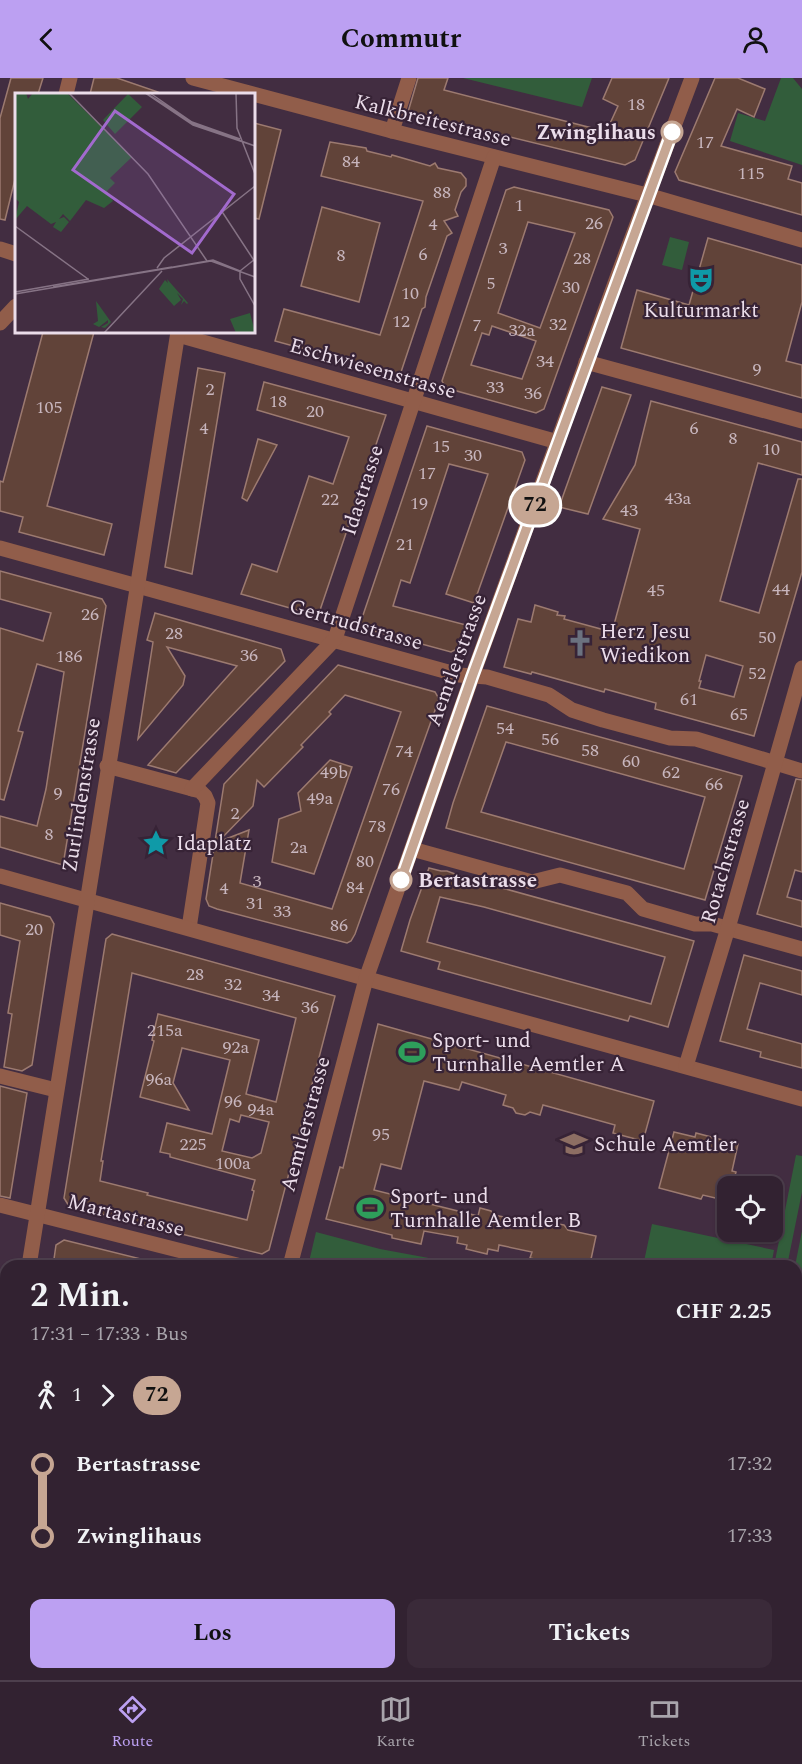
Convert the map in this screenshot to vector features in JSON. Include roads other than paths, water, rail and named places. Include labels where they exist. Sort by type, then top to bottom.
[{"type":"street","points":[[66,93],[70,78]]},
{"type":"street","name":"Kalkbreitestrasse","points":[[192,78],[252,93]]},
{"type":"street","points":[[392,131],[409,78]]},
{"type":"street","name":"Aemtlerstrasse","points":[[292,1260],[366,979],[472,677],[647,195],[692,78]]},
{"type":"street","name":"Kalkbreitestrasse","points":[[255,94],[647,195],[802,240]]},
{"type":"street","name":"Idastrasse","points":[[192,789],[335,639],[494,157]]},
{"type":"street","points":[[0,249],[15,254]]},
{"type":"street","points":[[0,323],[15,307]]},
{"type":"street","name":"Eschwiesenstrasse","points":[[178,333],[558,442]]},
{"type":"street","name":"Zurlindenstrasse","points":[[29,1260],[85,899],[178,333]]},
{"type":"street","points":[[586,362],[802,421]]},
{"type":"street","name":"Gertrudstrasse","points":[[0,548],[459,675],[487,677],[549,695],[572,710],[603,720],[670,738],[696,739],[802,771]]},
{"type":"street","name":"Rotachstrasse","points":[[686,1066],[802,668]]},
{"type":"street","points":[[107,766],[203,793],[208,803],[189,928]]},
{"type":"street","points":[[412,849],[532,882],[560,875],[627,893],[643,909],[695,924],[712,924],[728,928],[802,949]]},
{"type":"street","points":[[0,876],[802,1099]]},
{"type":"street","points":[[0,1076],[56,1090]]},
{"type":"street","name":"Martastrasse","points":[[0,1205],[217,1260]]},
{"type":"place","name":"Zwinglihaus","points":[[672,132]]},
{"type":"place","name":"Kulturmarkt","points":[[701,280]]},
{"type":"place","name":"Herz Jesu Wiedikon","points":[[580,643]]},
{"type":"place","name":"Idaplatz","points":[[156,843]]},
{"type":"place","name":"Bertastrasse","points":[[401,880]]},
{"type":"place","name":"Sport- und Turnhalle Aemtler A","points":[[412,1052]]},
{"type":"place","name":"Schule Aemtler","points":[[574,1144]]},
{"type":"place","name":"Sport- und Turnhalle Aemtler B","points":[[370,1208]]}]
